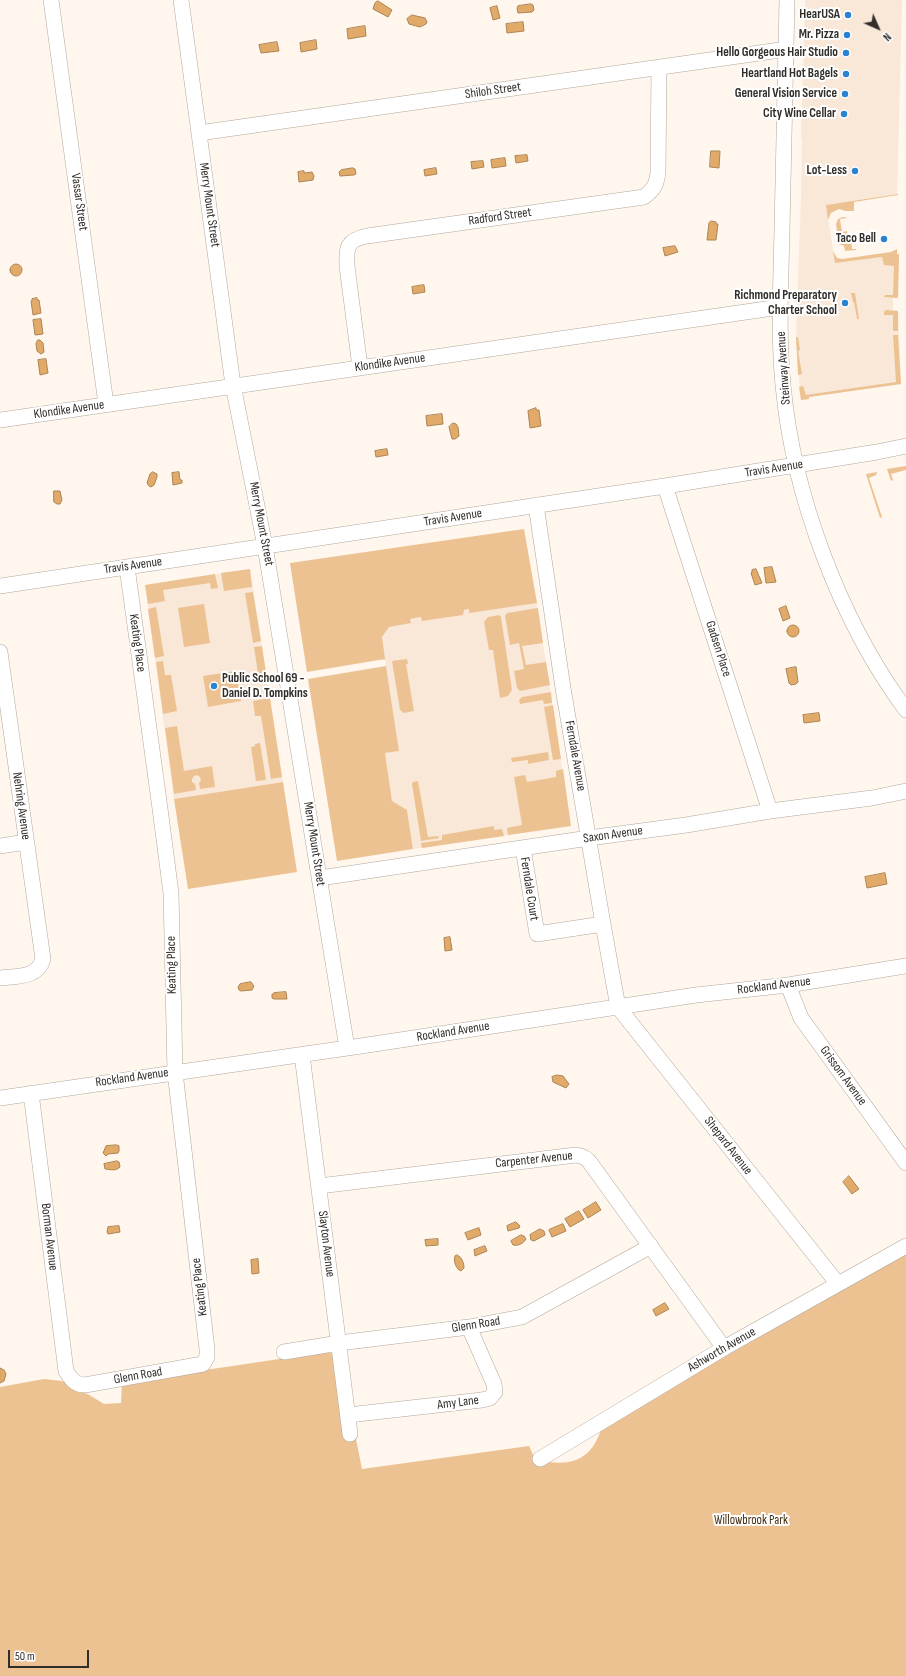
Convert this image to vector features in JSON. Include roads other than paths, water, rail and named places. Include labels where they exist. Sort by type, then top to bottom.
[{"type":"street","name":"Vassar Street","points":[[51,0],[106,404]]},
{"type":"street","name":"Merry Mount Street","points":[[181,0],[234,385],[265,546],[347,1048]]},
{"type":"street","name":"Steinway Avenue","points":[[787,0],[780,307],[783,385],[795,466],[813,526],[842,600],[882,674],[906,710]]},
{"type":"street","name":"Shiloh Street","points":[[199,133],[786,49]]},
{"type":"street","name":"Radford Street","points":[[360,368],[347,266],[346,254],[349,244],[357,238],[367,236],[644,197],[652,191],[657,184],[659,67]]},
{"type":"street","name":"Klondike Avenue","points":[[0,420],[780,307]]},
{"type":"street","name":"Travis Avenue","points":[[0,586],[795,466],[906,446]]},
{"type":"street","name":"Gadsen Place","points":[[665,486],[770,811]]},
{"type":"street","name":"Ferndale Avenue","points":[[536,505],[563,688],[618,1007]]},
{"type":"street","name":"Keating Place","points":[[127,567],[159,794],[170,893],[175,1072],[207,1349],[205,1363]]},
{"type":"street","name":"Nehring Avenue","points":[[0,652],[4,715],[26,842],[42,959],[41,967],[36,972],[0,978]]},
{"type":"street","name":"Saxon Avenue","points":[[320,878],[686,825],[770,811],[872,798],[906,790]]},
{"type":"street","points":[[0,846],[26,842]]},
{"type":"street","name":"Ferndale Court","points":[[523,848],[537,934],[603,924]]},
{"type":"street","name":"Rockland Avenue","points":[[0,1098],[347,1048],[696,995],[788,985],[906,966]]},
{"type":"street","name":"Grissom Avenue","points":[[788,985],[801,1018],[906,1163]]},
{"type":"street","name":"Shepard Avenue","points":[[618,1007],[838,1284]]},
{"type":"street","name":"Slayton Avenue","points":[[302,1054],[350,1434]]},
{"type":"street","name":"Borman Avenue","points":[[31,1093],[66,1371],[71,1380]]},
{"type":"street","name":"Carpenter Avenue","points":[[319,1186],[576,1154],[586,1157],[724,1348]]},
{"type":"street","name":"Glenn Road","points":[[284,1352],[339,1343],[469,1327],[522,1317],[651,1246]]},
{"type":"street","name":"Ashworth Avenue","points":[[540,1459],[724,1348],[906,1246]]},
{"type":"street","name":"Amy Lane","points":[[348,1415],[482,1400],[493,1395],[495,1392],[494,1384],[469,1327]]},
{"type":"street","name":"Glenn Road","points":[[71,1380],[78,1384],[86,1385],[202,1365],[205,1363]]},
{"type":"place","name":"HearUSA","points":[[848,15]]},
{"type":"place","name":"Mr. Pizza","points":[[847,35]]},
{"type":"place","name":"Hello Gorgeous Hair Studio","points":[[846,53]]},
{"type":"place","name":"Heartland Hot Bagels","points":[[846,74]]},
{"type":"place","name":"General Vision Service","points":[[845,94]]},
{"type":"place","name":"City Wine Cellar","points":[[844,114]]},
{"type":"place","name":"Lot-Less","points":[[855,171]]},
{"type":"place","name":"Taco Bell","points":[[884,239]]},
{"type":"place","name":"Richmond Preparatory Charter School","points":[[845,303]]},
{"type":"place","name":"Public School 69 - Daniel D. Tompkins","points":[[214,686]]},
{"type":"park label","name":"Willowbrook Park","points":[[751,1521]]}]
